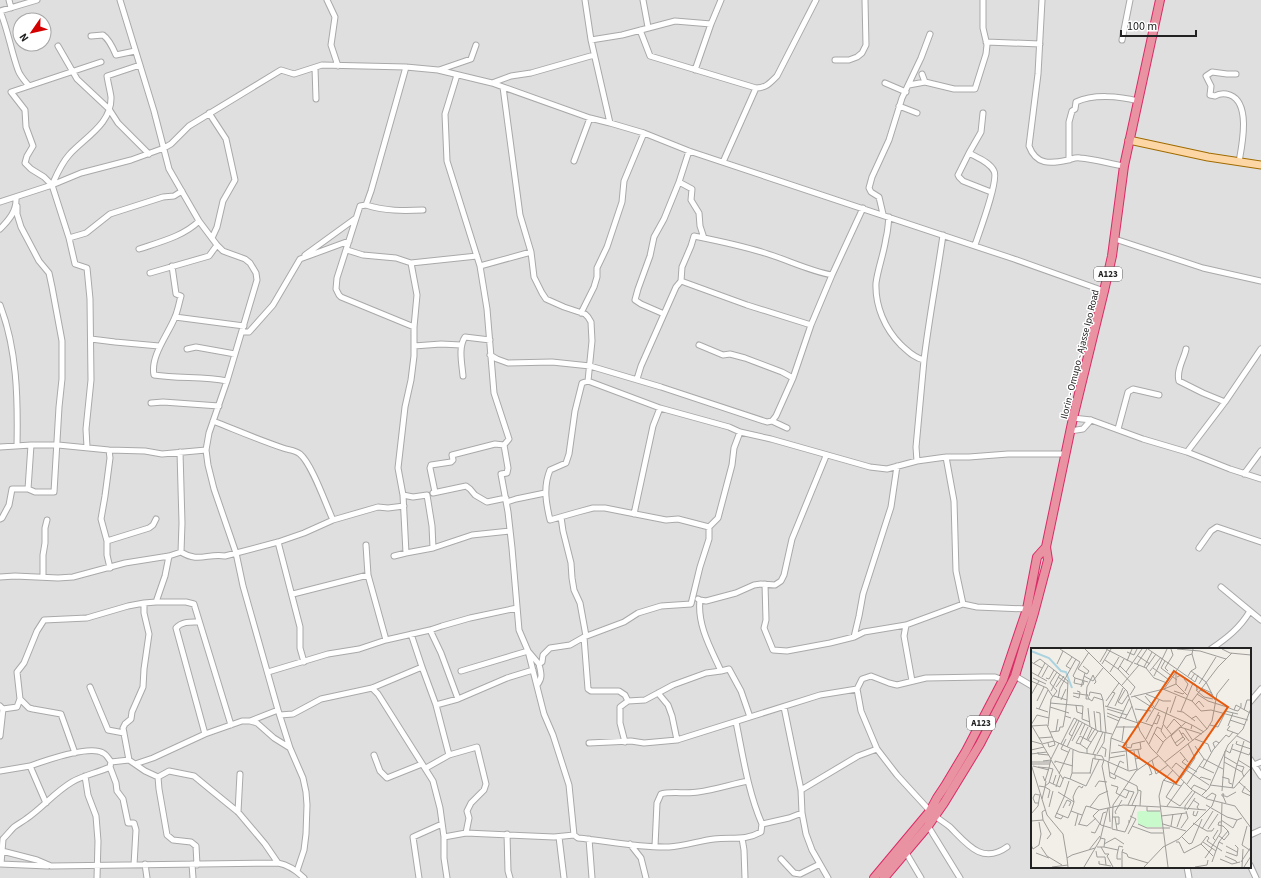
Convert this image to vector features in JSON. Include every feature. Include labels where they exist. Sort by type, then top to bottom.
[{"type":"highway","name":"Ilorin - Omupo - Ajasse Ipo Road","points":[[874,878],[932,813],[974,756],[1015,676],[1048,560],[1046,547],[1070,430],[1104,292],[1115,239],[1124,166],[1160,0]]},
{"type":"highway","name":"Ilorin - Omupo - Ajasse Ipo Road","points":[[884,878],[928,826],[937,798],[966,751],[1004,680],[1027,609],[1037,558],[1046,547]]},
{"type":"main road","points":[[1129,140],[1208,157],[1261,165]]},
{"type":"street","points":[[9,0],[11,8]]},
{"type":"street","points":[[29,86],[19,72],[0,11],[11,8],[22,2],[37,0]]},
{"type":"street","points":[[120,0],[168,166],[200,221],[217,245],[226,253],[245,259],[254,268],[256,273],[256,280],[243,329],[209,433],[206,450],[214,489],[236,553],[243,586],[279,713],[290,748],[303,778],[307,805],[306,834],[304,850],[297,871]]},
{"type":"street","points":[[327,0],[335,17],[331,44],[338,66]]},
{"type":"street","points":[[585,0],[594,55],[610,122]]},
{"type":"street","points":[[643,0],[648,27]]},
{"type":"street","points":[[695,70],[721,0]]},
{"type":"street","points":[[640,30],[650,56],[756,88],[762,88],[770,84],[777,76],[816,0]]},
{"type":"street","points":[[835,60],[849,60],[857,57],[866,45],[865,0]]},
{"type":"street","points":[[909,85],[925,82],[954,89],[975,89],[986,54],[986,42],[983,28],[983,0]]},
{"type":"street","points":[[1042,0],[1036,94],[1032,113],[1029,146],[1031,152],[1037,159],[1048,163],[1078,157],[1124,166]]},
{"type":"street","points":[[1122,40],[1130,0]]},
{"type":"street","points":[[591,40],[675,21],[711,24]]},
{"type":"street","points":[[883,214],[879,198],[871,192],[869,188],[872,177],[889,140],[899,106],[930,34]]},
{"type":"street","points":[[91,36],[106,36],[116,55],[135,51]]},
{"type":"street","points":[[986,42],[1040,44]]},
{"type":"street","points":[[438,70],[471,59],[476,45]]},
{"type":"street","points":[[58,46],[77,78],[109,109],[118,123],[149,154]]},
{"type":"street","points":[[492,84],[511,76],[594,55]]},
{"type":"street","points":[[87,447],[86,429],[92,380],[90,299],[87,268],[75,264],[69,238],[52,185],[44,177],[31,169],[25,162],[33,146],[26,126],[25,110],[11,92],[101,62]]},
{"type":"street","points":[[52,185],[60,166],[70,154],[93,134],[107,116],[111,98],[107,76],[140,65]]},
{"type":"street","points":[[0,202],[52,185],[81,173],[131,160],[164,148],[171,144],[189,126],[281,70],[294,74],[322,65],[406,67],[438,70],[503,87],[590,118],[610,122],[644,133],[689,151],[975,245],[1104,292]]},
{"type":"street","points":[[366,205],[406,67]]},
{"type":"street","points":[[315,68],[316,100]]},
{"type":"street","points":[[1236,74],[1212,72],[1206,76],[1211,86],[1210,95],[1215,96],[1221,93],[1231,96],[1238,100],[1242,107],[1243,138],[1239,162]]},
{"type":"street","points":[[922,74],[925,82]]},
{"type":"street","points":[[457,75],[445,114],[447,161],[480,266],[487,309],[494,393],[509,439],[504,445],[508,468],[507,473],[501,474],[510,531],[519,630],[528,651],[544,714],[553,735],[569,785],[574,835]]},
{"type":"street","points":[[885,83],[906,92]]},
{"type":"street","points":[[503,87],[520,215],[531,252],[534,277],[544,297],[564,307],[581,313],[588,317],[591,322],[592,331],[588,381]]},
{"type":"street","points":[[723,162],[756,88]]},
{"type":"street","points":[[1069,160],[1070,122],[1072,111],[1075,109],[1076,102],[1101,97],[1126,98],[1138,101]]},
{"type":"street","points":[[899,106],[917,113]]},
{"type":"street","points":[[209,113],[226,139],[235,180],[223,201],[217,227],[212,238]]},
{"type":"street","points":[[983,113],[981,132],[958,177],[963,181],[991,192]]},
{"type":"street","points":[[574,161],[590,118]]},
{"type":"street","points":[[581,313],[594,287],[598,268],[607,247],[622,202],[624,181],[644,133]]},
{"type":"street","points":[[664,314],[654,311],[635,300],[650,256],[654,237],[664,219],[679,182],[689,151]]},
{"type":"street","points":[[969,153],[988,164],[996,174],[975,245]]},
{"type":"street","points":[[679,182],[692,189],[691,200],[699,213],[700,226],[704,238]]},
{"type":"street","points":[[69,238],[86,233],[110,214],[174,196],[182,191]]},
{"type":"street","points":[[0,519],[9,505],[12,489],[28,489],[35,492],[54,492],[62,366],[62,341],[49,273],[39,261],[21,227],[17,214],[16,197]]},
{"type":"street","points":[[414,327],[339,295],[336,288],[337,278],[360,206],[366,205],[393,211],[423,210]]},
{"type":"street","points":[[0,229],[8,221],[17,206]]},
{"type":"street","points":[[772,421],[776,416],[793,378],[811,325],[863,208]]},
{"type":"street","points":[[889,217],[876,284],[880,312],[891,334],[916,358],[924,360]]},
{"type":"street","points":[[175,317],[243,329],[249,332],[273,305],[300,258],[356,218]]},
{"type":"street","points":[[139,249],[172,238],[200,221]]},
{"type":"street","points":[[917,461],[916,447],[924,360],[943,235]]},
{"type":"street","points":[[637,379],[640,366],[676,286],[681,281],[682,267],[694,236],[742,246],[786,260],[815,272],[832,275]]},
{"type":"street","points":[[1115,239],[1203,268],[1261,281]]},
{"type":"street","points":[[300,258],[349,241]]},
{"type":"street","points":[[150,273],[209,256],[217,245]]},
{"type":"street","points":[[347,250],[363,255],[396,258],[411,263],[477,256]]},
{"type":"street","points":[[480,266],[531,252]]},
{"type":"street","points":[[406,553],[403,495],[398,468],[405,407],[411,380],[414,346],[417,295],[411,263]]},
{"type":"street","points":[[172,266],[176,294],[181,296],[175,317],[159,346],[153,370],[154,375],[212,378],[227,381]]},
{"type":"street","points":[[681,281],[747,305],[811,325]]},
{"type":"street","points":[[0,305],[11,342],[16,377],[18,416],[17,446]]},
{"type":"street","points":[[463,376],[461,345],[465,337],[490,340]]},
{"type":"street","points":[[91,339],[159,346]]},
{"type":"street","points":[[414,346],[441,344],[461,345]]},
{"type":"street","points":[[699,344],[723,355],[730,354],[745,358],[782,372],[793,378]]},
{"type":"street","points":[[187,349],[196,347],[235,354]]},
{"type":"street","points":[[1186,349],[1179,370],[1179,381],[1224,402]]},
{"type":"street","points":[[1187,452],[1261,349]]},
{"type":"street","points":[[490,355],[508,363],[552,362],[590,366],[637,379],[768,422],[772,421],[786,428]]},
{"type":"street","points":[[709,527],[678,519],[666,520],[605,508],[593,508],[550,520],[545,501],[547,477],[550,470],[566,463],[569,454],[575,411],[582,383],[588,381],[660,408],[722,425],[740,432],[771,439],[826,456],[870,467],[887,469],[917,461],[946,457],[1008,454],[1065,454]]},
{"type":"street","points":[[1118,430],[1128,392],[1133,388],[1159,395]]},
{"type":"street","points":[[151,403],[162,402],[218,406]]},
{"type":"street","points":[[634,514],[653,426],[660,408]]},
{"type":"street","points":[[1073,418],[1091,420],[1187,452],[1261,479]]},
{"type":"street","points":[[1070,430],[1083,429],[1091,420]]},
{"type":"street","points":[[213,421],[283,448],[298,452],[306,460],[333,520]]},
{"type":"street","points":[[692,601],[700,567],[709,539],[709,527],[718,518],[732,465],[734,448],[740,432]]},
{"type":"street","points":[[435,492],[430,468],[431,465],[451,462],[453,460],[452,455],[495,444],[504,445]]},
{"type":"street","points":[[28,489],[31,445]]},
{"type":"street","points":[[0,447],[58,445],[109,450],[145,450],[162,454],[206,450]]},
{"type":"street","points":[[109,450],[110,458],[101,515],[107,541],[107,555],[110,568]]},
{"type":"street","points":[[1244,474],[1261,451]]},
{"type":"street","points":[[180,452],[182,524],[181,552]]},
{"type":"street","points":[[539,664],[542,662],[543,655],[547,650],[570,645],[585,636],[624,622],[638,613],[661,606],[700,600],[706,601],[754,585],[775,585],[781,581],[784,575],[792,539],[826,456]]},
{"type":"street","points":[[946,457],[954,501],[956,571],[962,604]]},
{"type":"street","points":[[854,637],[863,594],[891,507],[898,466]]},
{"type":"street","points":[[403,495],[413,497],[466,486],[475,495],[487,502],[516,499],[545,493]]},
{"type":"street","points":[[427,495],[432,526],[433,548]]},
{"type":"street","points":[[181,552],[188,557],[196,558],[220,555],[225,556],[278,542],[304,533],[333,520],[378,507],[388,508],[404,506]]},
{"type":"street","points":[[561,517],[571,563],[574,590],[580,603],[585,636],[588,688],[591,691],[619,691],[625,695],[628,701]]},
{"type":"street","points":[[107,541],[149,528],[153,525],[156,519]]},
{"type":"street","points":[[43,576],[43,555],[47,520]]},
{"type":"street","points":[[1199,548],[1211,531],[1217,527],[1261,542]]},
{"type":"street","points":[[394,556],[433,548],[472,535],[510,531]]},
{"type":"street","points":[[278,542],[293,594],[300,627],[300,648],[304,662]]},
{"type":"street","points":[[366,545],[368,575],[386,640]]},
{"type":"street","points":[[0,577],[73,577],[125,563],[170,556],[181,552]]},
{"type":"street","points":[[156,602],[170,556]]},
{"type":"street","points":[[293,594],[368,575]]},
{"type":"street","points":[[765,584],[766,620],[764,628],[773,650],[787,651],[830,643],[854,637],[864,632],[906,625],[962,604],[977,607],[1027,609]]},
{"type":"street","points":[[1221,587],[1261,620]]},
{"type":"street","points":[[700,600],[699,609],[701,623],[721,671]]},
{"type":"street","points":[[692,601],[699,609]]},
{"type":"street","points":[[0,736],[2,707],[17,707],[20,699],[17,672],[24,663],[37,631],[44,620],[87,618],[144,603],[156,602],[186,602],[194,604],[231,725]]},
{"type":"street","points":[[144,603],[144,613],[149,634],[143,687],[132,712],[131,719],[123,728],[129,760],[145,771],[158,777]]},
{"type":"street","points":[[132,606],[144,613]]},
{"type":"street","points":[[268,672],[328,654],[359,649],[386,640],[517,608]]},
{"type":"street","points":[[1212,648],[1238,629],[1250,611]]},
{"type":"street","points":[[199,622],[184,623],[176,628],[205,734]]},
{"type":"street","points":[[906,625],[904,636],[912,681]]},
{"type":"street","points":[[430,630],[441,653],[458,699]]},
{"type":"street","points":[[412,634],[436,705],[449,755]]},
{"type":"street","points":[[528,651],[539,664],[541,680],[537,685]]},
{"type":"street","points":[[461,671],[528,651]]},
{"type":"street","points":[[135,764],[153,758],[205,734],[242,721],[250,721],[279,713],[293,714],[320,699],[372,688],[422,667]]},
{"type":"street","points":[[625,742],[620,723],[620,707],[628,701],[645,700],[706,673],[729,669],[741,691],[750,717]]},
{"type":"street","points":[[436,705],[458,699],[507,678],[534,670]]},
{"type":"street","points":[[1004,680],[994,677],[926,678],[897,685],[889,684],[871,676],[862,679],[857,689],[861,711],[877,749],[897,775],[932,813],[976,851],[990,854],[999,853],[1007,848]]},
{"type":"street","points":[[1015,676],[1031,685]]},
{"type":"street","points":[[90,686],[108,730],[124,733]]},
{"type":"street","points":[[372,688],[378,694],[433,781],[444,837],[444,858],[447,878]]},
{"type":"street","points":[[589,743],[631,741],[644,743],[677,740],[820,695],[857,689]]},
{"type":"street","points":[[1251,701],[1261,689]]},
{"type":"street","points":[[658,693],[668,706],[672,716],[677,740]]},
{"type":"street","points":[[20,699],[33,710],[42,710],[61,714],[75,753]]},
{"type":"street","points":[[784,707],[801,790],[802,813],[808,841],[828,878]]},
{"type":"street","points":[[250,721],[257,724],[274,738],[290,748]]},
{"type":"street","points":[[444,837],[466,833],[507,834],[531,837],[559,837],[574,835],[578,838],[644,846],[670,847],[713,839],[751,837],[761,832],[762,824],[748,781],[736,722]]},
{"type":"street","points":[[374,755],[380,771],[387,778],[424,766],[449,755],[477,747],[486,784],[484,790],[471,803],[467,811],[469,818],[466,833]]},
{"type":"street","points":[[801,790],[858,756],[877,749]]},
{"type":"street","points":[[0,771],[30,766],[42,761],[83,750],[103,753],[110,765],[117,791],[123,799],[128,824],[134,823],[136,830],[134,864]]},
{"type":"street","points":[[129,760],[110,765],[96,773],[84,776],[62,789],[26,820],[12,829],[3,839],[1,864],[51,866],[96,864],[194,865],[254,862],[278,863],[284,864],[297,871],[304,878]]},
{"type":"street","points":[[1251,760],[1261,776]]},
{"type":"street","points":[[1254,765],[1261,762]]},
{"type":"street","points":[[30,766],[46,803]]},
{"type":"street","points":[[158,777],[169,771],[194,776],[238,812],[265,844],[278,863]]},
{"type":"street","points":[[238,812],[240,774]]},
{"type":"street","points":[[84,776],[88,795],[96,816],[98,840],[96,864],[97,878]]},
{"type":"street","points":[[158,777],[167,835],[173,840],[191,842],[196,846],[193,878]]},
{"type":"street","points":[[655,846],[657,803],[661,794],[698,792],[748,781]]},
{"type":"street","points":[[762,824],[789,818],[802,813]]},
{"type":"street","points":[[419,878],[413,837],[442,824]]},
{"type":"street","points":[[928,826],[960,878]]},
{"type":"street","points":[[1251,835],[1261,830]]},
{"type":"street","points":[[507,834],[508,871],[510,878]]},
{"type":"street","points":[[559,837],[564,878]]},
{"type":"street","points":[[742,838],[745,878]]},
{"type":"street","points":[[589,839],[592,878]]},
{"type":"street","points":[[630,844],[641,858],[646,878]]},
{"type":"street","points":[[641,858],[644,846]]},
{"type":"street","points":[[2,851],[38,860],[51,866]]},
{"type":"street","points":[[906,851],[921,878]]},
{"type":"street","points":[[781,859],[796,874],[800,874],[820,864]]},
{"type":"street","points":[[145,864],[147,878]]},
{"type":"street","points":[[1251,867],[1256,878]]},
{"type":"street","points":[[1187,868],[1189,878]]},
{"type":"shaded area","points":[[0,0],[1261,0],[1261,878],[0,878]]}]
